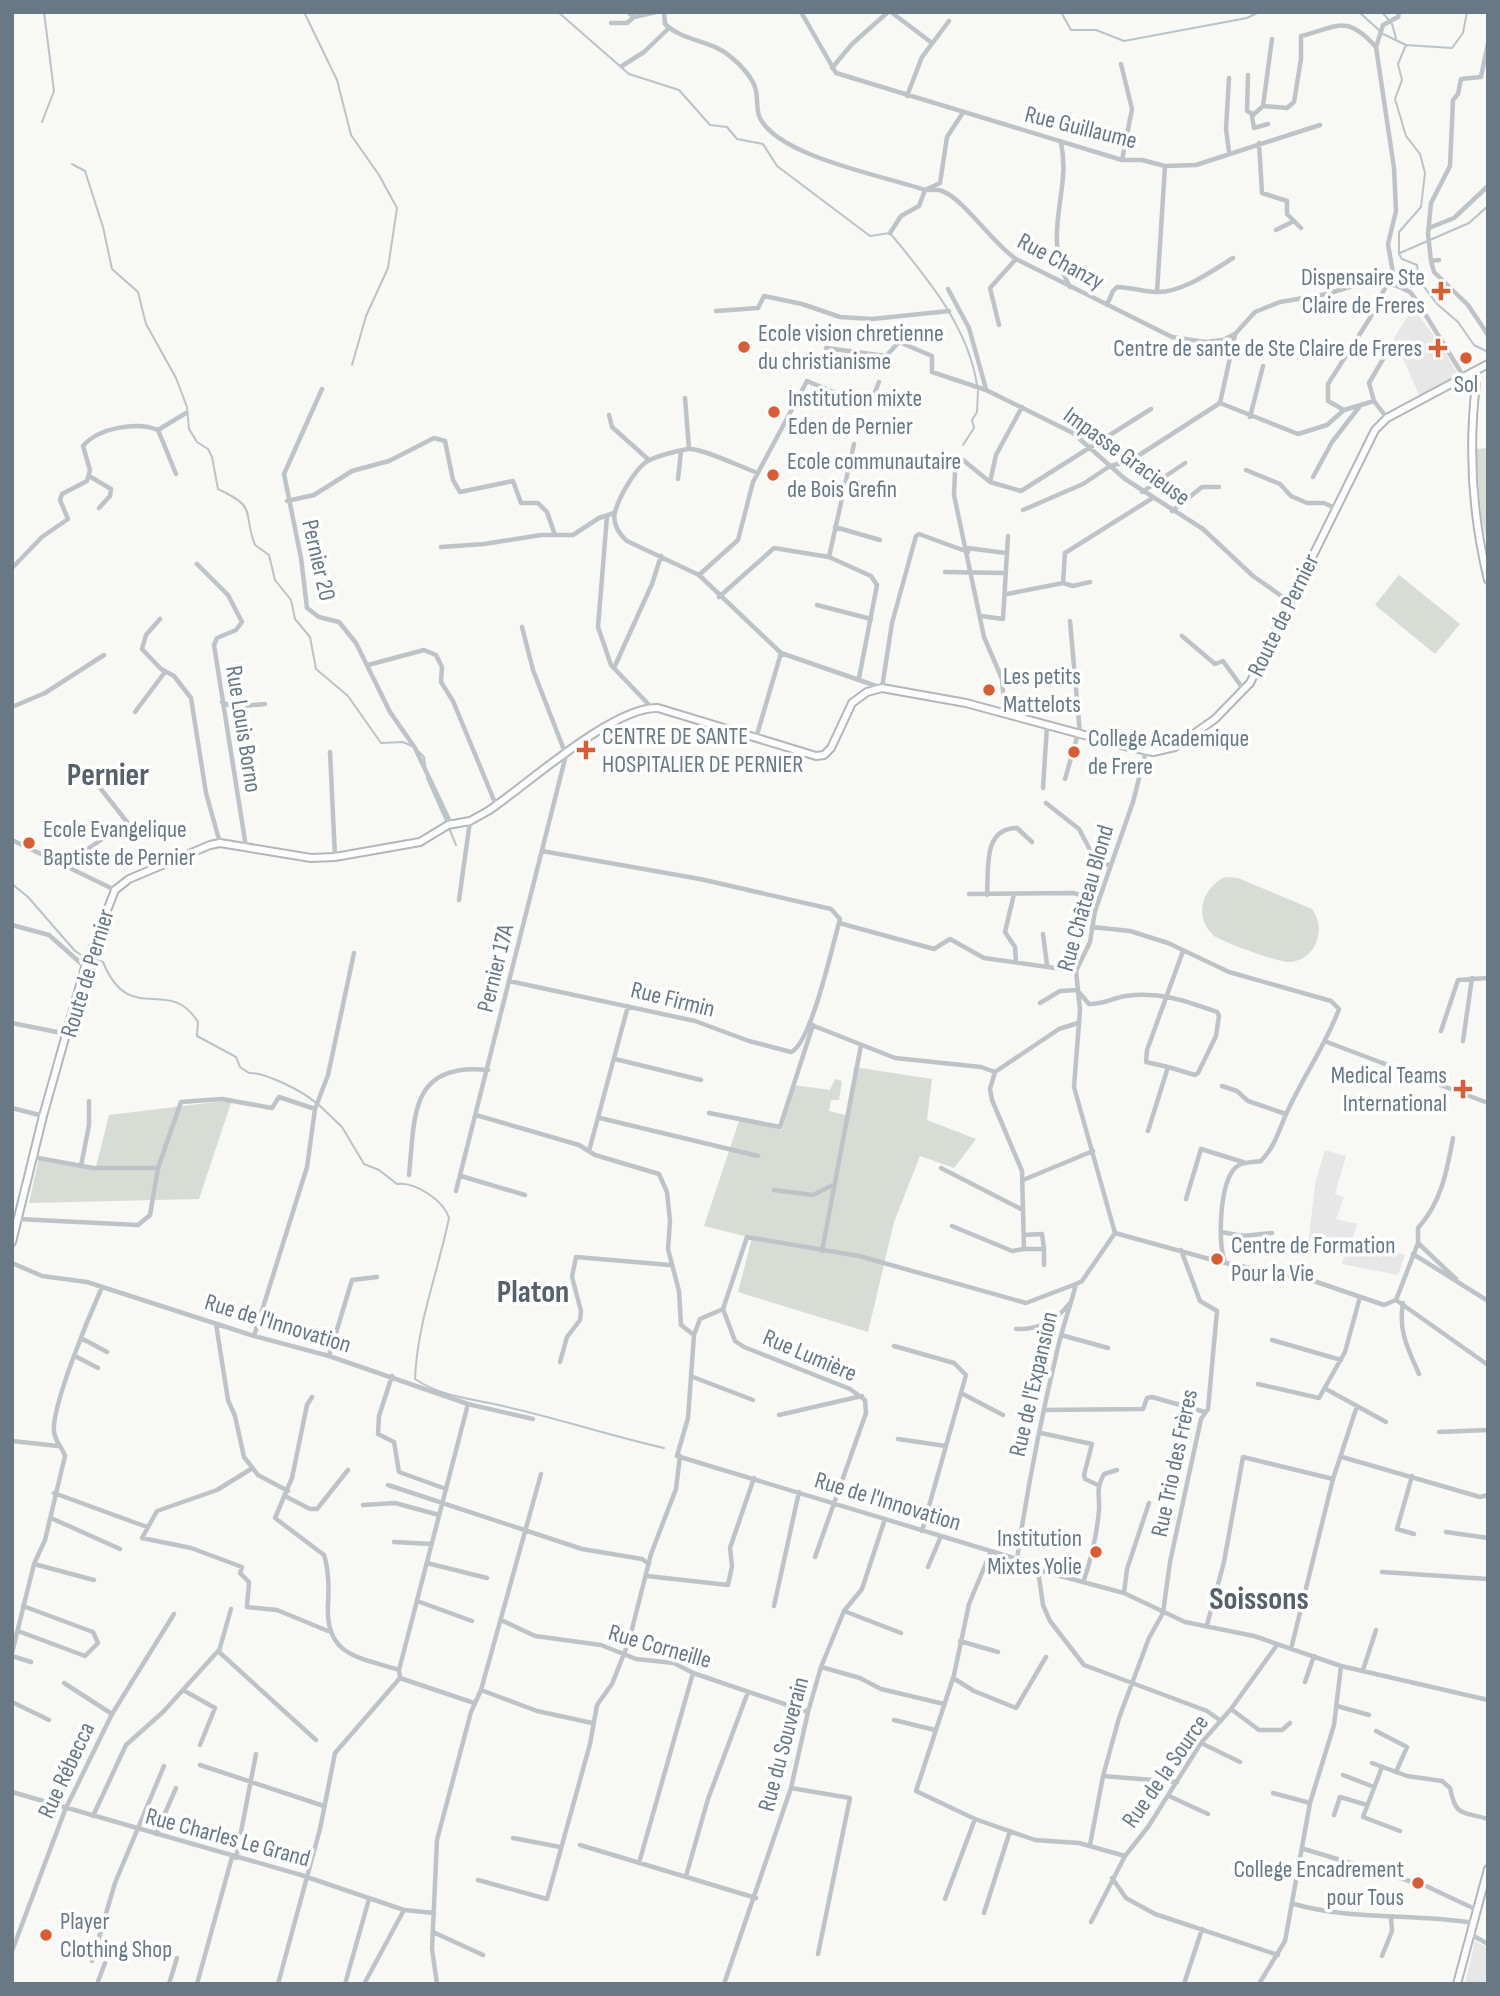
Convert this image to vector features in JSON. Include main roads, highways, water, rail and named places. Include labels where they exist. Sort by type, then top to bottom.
[{"type":"waterway","points":[[42,122],[54,91],[44,12]]},
{"type":"waterway","points":[[304,12],[337,80],[351,135],[379,175],[397,208],[388,268],[366,316],[352,365]]},
{"type":"waterway","points":[[558,12],[629,74],[679,90],[710,125],[727,127],[737,139],[763,144],[777,166],[870,236],[890,233],[918,267],[955,323],[965,343],[977,385]]},
{"type":"waterway","points":[[1061,12],[1071,30],[1096,30],[1124,41],[1247,18],[1259,12]]},
{"type":"waterway","points":[[1359,12],[1379,30]]},
{"type":"waterway","points":[[1382,12],[1388,19]]},
{"type":"waterway","points":[[1383,34],[1406,45],[1452,48],[1463,33],[1467,12]]},
{"type":"waterway","points":[[1392,24],[1396,38]]},
{"type":"waterway","points":[[1406,45],[1398,64],[1402,80],[1395,99],[1406,136],[1420,154],[1425,173],[1421,207],[1399,232],[1399,254],[1402,259],[1417,265],[1419,280],[1437,304],[1458,322],[1474,345],[1488,352]]},
{"type":"waterway","points":[[72,164],[85,171],[103,227],[112,269],[138,292],[146,324],[176,378],[187,407],[189,429],[212,457],[218,489],[244,506],[255,545],[269,555],[275,580],[291,600],[295,619],[310,637],[316,669],[348,696],[381,743],[403,742],[412,746]]},
{"type":"waterway","points":[[1400,253],[1469,223],[1488,206]]},
{"type":"waterway","points":[[963,445],[974,428],[972,420],[977,412],[978,391]]},
{"type":"waterway","points":[[419,752],[424,757],[425,765]]},
{"type":"waterway","points":[[427,778],[447,823]]},
{"type":"waterway","points":[[449,828],[456,845]]},
{"type":"waterway","points":[[12,884],[28,897],[75,951],[85,957]]},
{"type":"waterway","points":[[92,959],[103,962],[114,982],[125,992],[137,997],[174,1002],[186,1008],[198,1022],[197,1036],[236,1057],[240,1067],[249,1073],[283,1083],[315,1102]]},
{"type":"waterway","points":[[319,1105],[342,1127],[364,1164],[379,1170],[397,1184],[412,1186],[428,1194],[441,1205],[449,1218],[424,1318],[415,1379],[448,1394],[664,1448]]},
{"type":"place","name":"Dispensaire Ste Claire de Freres","points":[[1441,291]]},
{"type":"place","name":"Ecole vision chretienne du christianisme","points":[[744,347]]},
{"type":"place","name":"Centre de sante de Ste Claire de Freres","points":[[1438,348]]},
{"type":"place","name":"Sol","points":[[1466,358]]},
{"type":"place","name":"Institution mixte Eden de Pernier","points":[[774,412]]},
{"type":"place","name":"Ecole communautaire de Bois Grefin","points":[[773,475]]},
{"type":"place","name":"Les petits Mattelots","points":[[989,690]]},
{"type":"place","name":"CENTRE DE SANTE HOSPITALIER DE PERNIER","points":[[586,750]]},
{"type":"place","name":"College Academique de Frere","points":[[1074,752]]},
{"type":"place","name":"Ecole Evangelique Baptiste de Pernier","points":[[29,843]]},
{"type":"place","name":"Medical Teams International","points":[[1463,1089]]},
{"type":"place","name":"Centre de Formation Pour la Vie","points":[[1217,1259]]},
{"type":"place","name":"Institution Mixtes Yolie","points":[[1096,1552]]},
{"type":"place","name":"College Encadrement pour Tous","points":[[1418,1883]]},
{"type":"place","name":"Player Clothing Shop","points":[[46,1935]]},
{"type":"district","name":"Pernier","points":[[108,774]]},
{"type":"district","name":"Platon","points":[[533,1291]]},
{"type":"district","name":"Soissons","points":[[1259,1598]]}]
